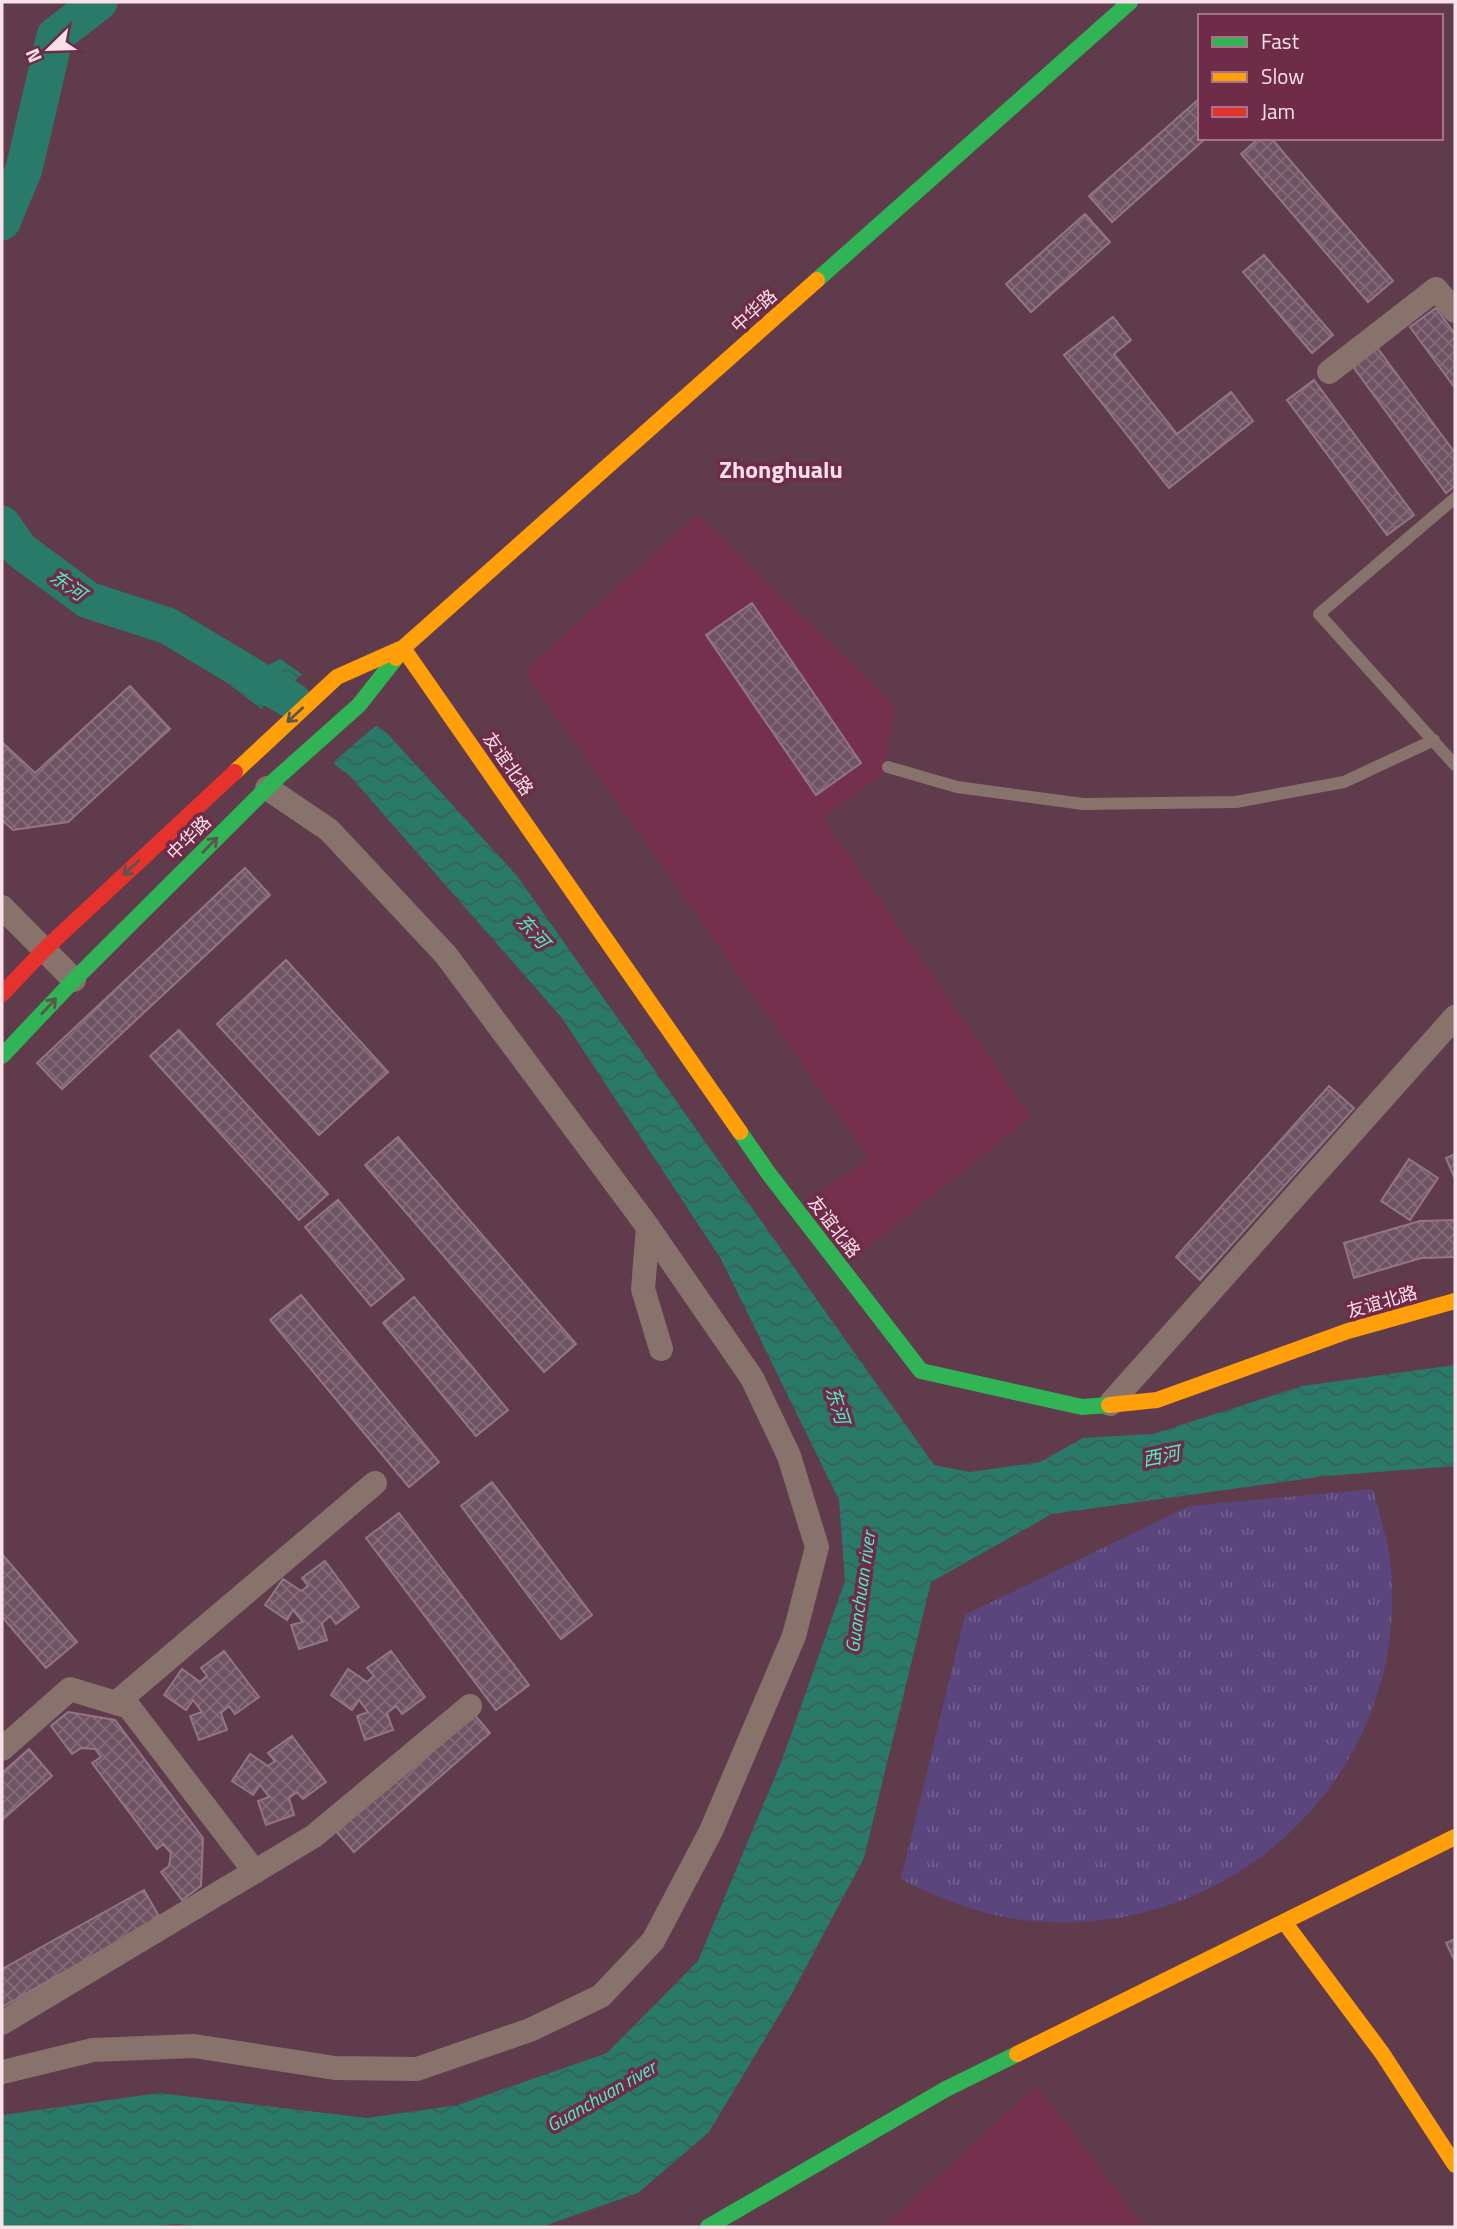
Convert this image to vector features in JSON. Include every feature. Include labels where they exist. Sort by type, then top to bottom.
[{"type":"street","name":"中华路","points":[[2,1056],[74,980],[272,784],[359,705],[403,648],[1130,2]]},
{"type":"street","points":[[1329,372],[1436,289],[1455,311]]},
{"type":"street","name":"中华路","points":[[2,994],[45,949],[337,677],[403,648]]},
{"type":"street","name":"友谊北路","points":[[403,648],[769,1174],[921,1371],[1082,1407],[1157,1400],[1348,1331],[1455,1301]]},
{"type":"street","points":[[2,2072],[93,2050],[194,2046],[335,2068],[417,2069],[530,2030],[601,1996],[653,1941],[711,1831],[794,1636],[817,1547],[789,1456],[752,1378],[648,1227],[446,956],[329,830],[272,784]]},
{"type":"street","points":[[2,907],[74,980]]},
{"type":"street","points":[[1110,1404],[1455,1017]]},
{"type":"street","points":[[648,1227],[642,1289],[661,1349]]},
{"type":"street","points":[[116,1703],[375,1483]]},
{"type":"street","points":[[2,1749],[70,1689],[129,1707],[255,1872]]},
{"type":"street","points":[[2,2023],[314,1836],[470,1706]]},
{"type":"street","points":[[708,2227],[946,2089],[1455,1837]]},
{"type":"street","points":[[1285,1923],[1382,2053],[1455,2165]]},
{"type":"lane","points":[[1455,498],[1318,614],[1455,765]]},
{"type":"lane","points":[[888,767],[957,786],[1083,804],[1236,802],[1344,782],[1434,740]]},
{"type":"shaded area","points":[[698,514],[896,707],[882,775],[823,818],[1031,1117],[863,1251],[821,1190],[869,1159],[524,671]]},
{"type":"shaded area","points":[[1036,2085],[1144,2227],[884,2227]]},
{"type":"green space","points":[[1373,1489],[1390,1558],[1392,1582],[1388,1652],[1369,1718],[1337,1777],[1295,1828],[1243,1869],[1183,1900],[1117,1918],[1047,1922],[1009,1918],[954,1903],[901,1879],[965,1615],[1189,1506]]},
{"type":"water","points":[[280,659],[386,732],[517,876],[934,1465],[970,1472],[1040,1462],[1083,1438],[1153,1434],[1302,1386],[1455,1365],[1455,1466],[1326,1476],[1052,1514],[931,1582],[864,1858],[790,1997],[709,2132],[638,2193],[541,2227],[206,2227],[178,2224],[137,2227],[2,2227],[2,2115],[159,2093],[367,2118],[458,2105],[607,2053],[698,1961],[782,1760],[845,1581],[839,1500],[721,1259],[562,1018],[350,776],[231,686]]},
{"type":"pier","points":[[305,672],[379,723],[330,765],[259,711]]},
{"type":"building","points":[[1198,100],[1198,140],[1204,140],[1112,222],[1089,196]]},
{"type":"building","points":[[1257,140],[1273,140],[1393,281],[1368,302],[1241,154]]},
{"type":"building","points":[[1085,214],[1110,242],[1031,312],[1006,284]]},
{"type":"building","points":[[1264,255],[1333,335],[1312,353],[1243,272]]},
{"type":"building","points":[[1436,308],[1455,334],[1455,388],[1410,327]]},
{"type":"building","points":[[1113,317],[1131,340],[1114,354],[1177,434],[1231,392],[1253,421],[1169,488],[1064,355]]},
{"type":"building","points":[[1376,346],[1455,453],[1455,486],[1446,493],[1351,364]]},
{"type":"building","points":[[1314,380],[1414,515],[1387,535],[1287,400]]},
{"type":"building","points":[[752,603],[861,763],[816,795],[706,635]]},
{"type":"building","points":[[130,686],[170,729],[68,822],[13,830],[2,820],[2,742],[35,773]]},
{"type":"building","points":[[245,868],[270,895],[62,1089],[37,1063]]},
{"type":"building","points":[[286,960],[388,1072],[319,1135],[217,1024]]},
{"type":"building","points":[[179,1030],[328,1194],[299,1220],[150,1056]]},
{"type":"building","points":[[1329,1086],[1354,1108],[1200,1280],[1176,1257]]},
{"type":"building","points":[[398,1137],[576,1344],[544,1372],[365,1165]]},
{"type":"building","points":[[1455,1154],[1455,1179],[1446,1158]]},
{"type":"building","points":[[1409,1159],[1438,1178],[1410,1220],[1381,1201]]},
{"type":"building","points":[[338,1200],[404,1279],[371,1306],[305,1227]]},
{"type":"building","points":[[1455,1220],[1455,1257],[1421,1258],[1354,1278],[1344,1243],[1420,1221]]},
{"type":"building","points":[[301,1295],[439,1462],[409,1487],[270,1320]]},
{"type":"building","points":[[414,1297],[508,1410],[476,1436],[383,1323]]},
{"type":"building","points":[[492,1482],[592,1615],[561,1639],[461,1506]]},
{"type":"building","points":[[399,1513],[529,1685],[496,1710],[366,1538]]},
{"type":"building","points":[[2,1554],[77,1642],[46,1668],[2,1617]]},
{"type":"building","points":[[325,1561],[359,1607],[336,1624],[330,1616],[322,1623],[327,1640],[299,1649],[291,1625],[303,1622],[293,1610],[287,1620],[265,1605],[283,1579],[301,1591],[308,1586],[302,1578]]},
{"type":"building","points":[[224,1651],[259,1697],[235,1714],[229,1706],[221,1713],[227,1730],[199,1740],[190,1716],[202,1712],[193,1700],[186,1710],[164,1695],[182,1669],[200,1682],[207,1676],[201,1668]]},
{"type":"building","points":[[391,1651],[425,1697],[402,1714],[396,1706],[387,1713],[393,1730],[365,1740],[357,1716],[368,1712],[359,1700],[352,1710],[331,1695],[348,1669],[367,1682],[374,1676],[367,1668]]},
{"type":"building","points":[[471,1711],[490,1733],[354,1852],[335,1830]]},
{"type":"building","points":[[68,1712],[115,1720],[203,1838],[201,1886],[182,1900],[161,1872],[169,1866],[171,1853],[163,1844],[157,1849],[92,1763],[101,1757],[95,1749],[81,1748],[72,1754],[51,1726]]},
{"type":"building","points":[[292,1736],[326,1782],[303,1799],[297,1792],[289,1798],[294,1815],[266,1825],[258,1801],[269,1797],[260,1785],[253,1795],[232,1781],[250,1754],[268,1766],[275,1761],[268,1753]]},
{"type":"building","points":[[29,1749],[52,1776],[2,1820],[2,1773]]},
{"type":"building","points":[[144,1890],[160,1918],[2,2007],[2,1969]]},
{"type":"building","points":[[1455,1939],[1455,1961],[1446,1943]]},
{"type":"waterway","name":"东河","points":[[2,222],[24,169],[55,36],[99,2]]},
{"type":"waterway","name":"东河","points":[[2,524],[20,550],[88,600],[168,626],[293,701]]},
{"type":"traffic: fast","points":[[817,280],[1130,2]]},
{"type":"traffic: fast","points":[[2,1056],[74,980],[276,779],[359,705],[396,658]]},
{"type":"traffic: fast","points":[[740,1132],[769,1174],[921,1371],[1082,1407],[1109,1405]]},
{"type":"traffic: fast","points":[[708,2227],[946,2089],[1017,2054]]},
{"type":"traffic: slow","points":[[396,658],[403,648],[817,280]]},
{"type":"traffic: slow","points":[[403,648],[740,1132]]},
{"type":"traffic: slow","points":[[235,772],[337,677],[400,649]]},
{"type":"traffic: slow","points":[[1109,1405],[1157,1400],[1348,1331],[1455,1301]]},
{"type":"traffic: slow","points":[[1017,2054],[1455,1837]]},
{"type":"traffic: slow","points":[[1285,1923],[1382,2053],[1455,2165]]},
{"type":"traffic: jam","points":[[2,994],[45,949],[235,772]]},
{"type":"district","name":"Zhonghualu","points":[[781,470]]},
{"type":"water label","name":"西河","points":[[1161,1456]]},
{"type":"water label","name":"Guanchuan river","points":[[860,1592]]},
{"type":"water label","name":"Guanchuan river","points":[[601,2096]]}]
